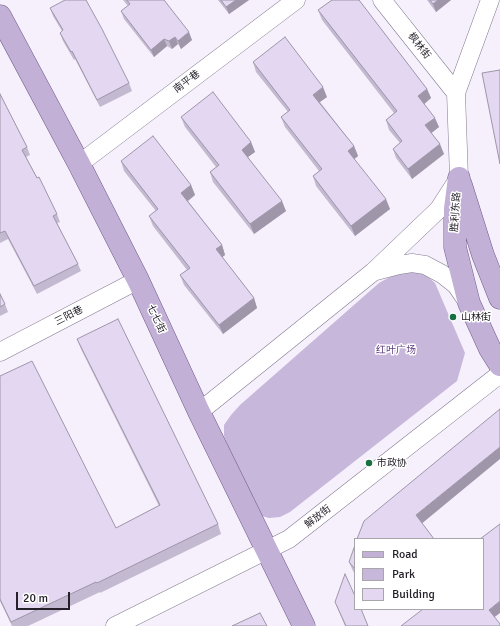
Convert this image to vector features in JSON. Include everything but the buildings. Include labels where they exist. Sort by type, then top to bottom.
[{"type":"main road","name":"七七街","points":[[0,16],[79,164],[138,280],[199,412],[304,626]]},
{"type":"main road","name":"胜利东路","points":[[459,178],[483,255],[500,298]]},
{"type":"main road","name":"胜利东路","points":[[459,178],[455,209],[455,247],[469,303],[490,349],[500,365]]},
{"type":"street","name":"南平巷","points":[[79,164],[296,0]]},
{"type":"street","name":"枫林街","points":[[382,0],[456,93]]},
{"type":"street","points":[[199,412],[373,272],[439,209],[459,178],[456,93],[490,0]]},
{"type":"street","points":[[373,272],[399,265],[412,263],[425,264],[442,274],[456,285],[469,303]]},
{"type":"street","name":"三阳巷","points":[[0,352],[138,280]]},
{"type":"street","name":"解放街","points":[[115,626],[289,539],[500,374]]},
{"type":"green space","name":"红叶广场","points":[[413,269],[425,274],[435,283],[465,353],[457,381],[290,512],[280,517],[269,518],[262,516],[255,510],[224,436],[224,425],[240,405],[379,283],[397,273]]},
{"type":"place","name":"山林街","points":[[453,317]]},
{"type":"place","name":"市政协","points":[[369,463]]}]
